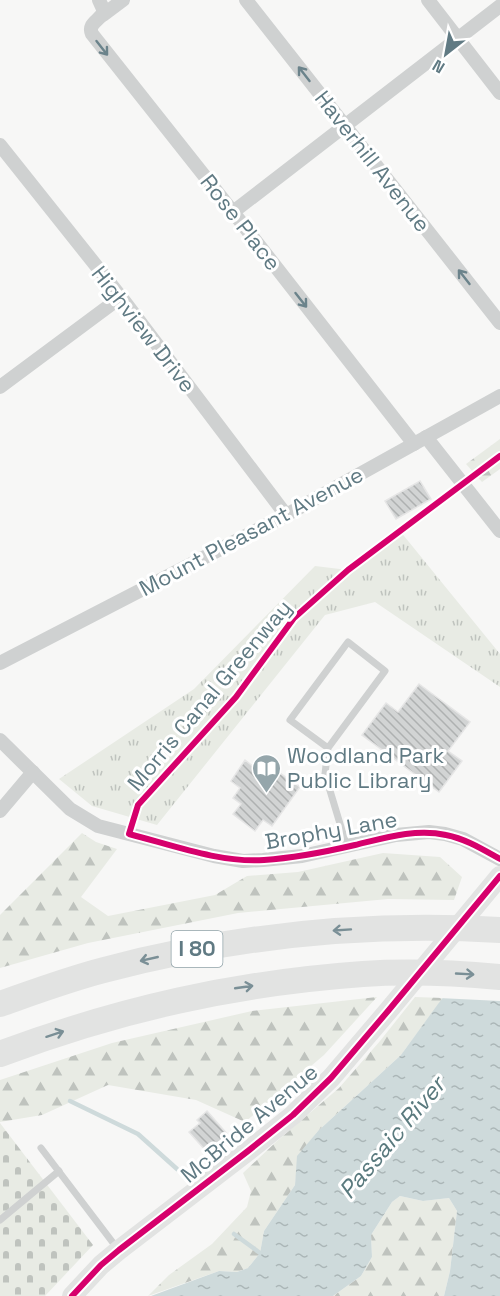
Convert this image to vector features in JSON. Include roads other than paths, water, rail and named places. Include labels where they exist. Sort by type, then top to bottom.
[{"type":"highway","name":"I 80","points":[[0,1004],[102,971],[205,947],[256,939],[310,933],[400,928],[500,930]]},
{"type":"highway","name":"I 80","points":[[0,1054],[93,1021],[187,998],[265,984],[365,974],[416,973],[500,977]]},
{"type":"main road","name":"McBride Avenue","points":[[72,1296],[101,1265],[248,1151],[292,1115],[331,1078],[500,876]]},
{"type":"street","points":[[99,0],[104,15]]},
{"type":"street","points":[[104,15],[123,0]]},
{"type":"street","name":"Haverhill Avenue","points":[[246,0],[500,323]]},
{"type":"street","points":[[428,0],[500,93]]},
{"type":"street","points":[[233,212],[500,6]]},
{"type":"street","name":"Rose Place","points":[[104,15],[91,26],[92,34],[414,444]]},
{"type":"street","name":"Highview Drive","points":[[0,145],[122,297],[286,515]]},
{"type":"street","points":[[0,387],[122,297]]},
{"type":"street","name":"Mount Pleasant Avenue","points":[[0,663],[286,515],[500,396]]},
{"type":"street","points":[[426,437],[500,531]]},
{"type":"street","name":"Brophy Lane","points":[[0,740],[70,809],[98,826],[214,856],[243,861],[263,860],[322,853],[396,835],[429,832],[463,839],[500,859]]},
{"type":"street","points":[[0,811],[33,772]]},
{"type":"lane","points":[[328,748],[290,720],[348,642],[385,671],[328,748],[325,774],[347,847]]},
{"type":"lane","points":[[42,1148],[119,1250]]},
{"type":"lane","points":[[0,1220],[59,1171]]},
{"type":"water","name":"Passaic River","points":[[500,925],[500,1296],[444,1296],[450,1271],[457,1211],[449,1198],[423,1201],[400,1196],[392,1202],[371,1235],[372,1257],[361,1276],[333,1296],[151,1296],[219,1271],[237,1272],[248,1268],[260,1253],[264,1231],[295,1185],[297,1156],[318,1131],[401,1055]]},
{"type":"waterway","points":[[70,1101],[138,1134],[177,1169]]},
{"type":"waterway","points":[[234,1234],[260,1253]]},
{"type":"place","name":"Woodland Park Public Library","points":[[266,794]]}]
